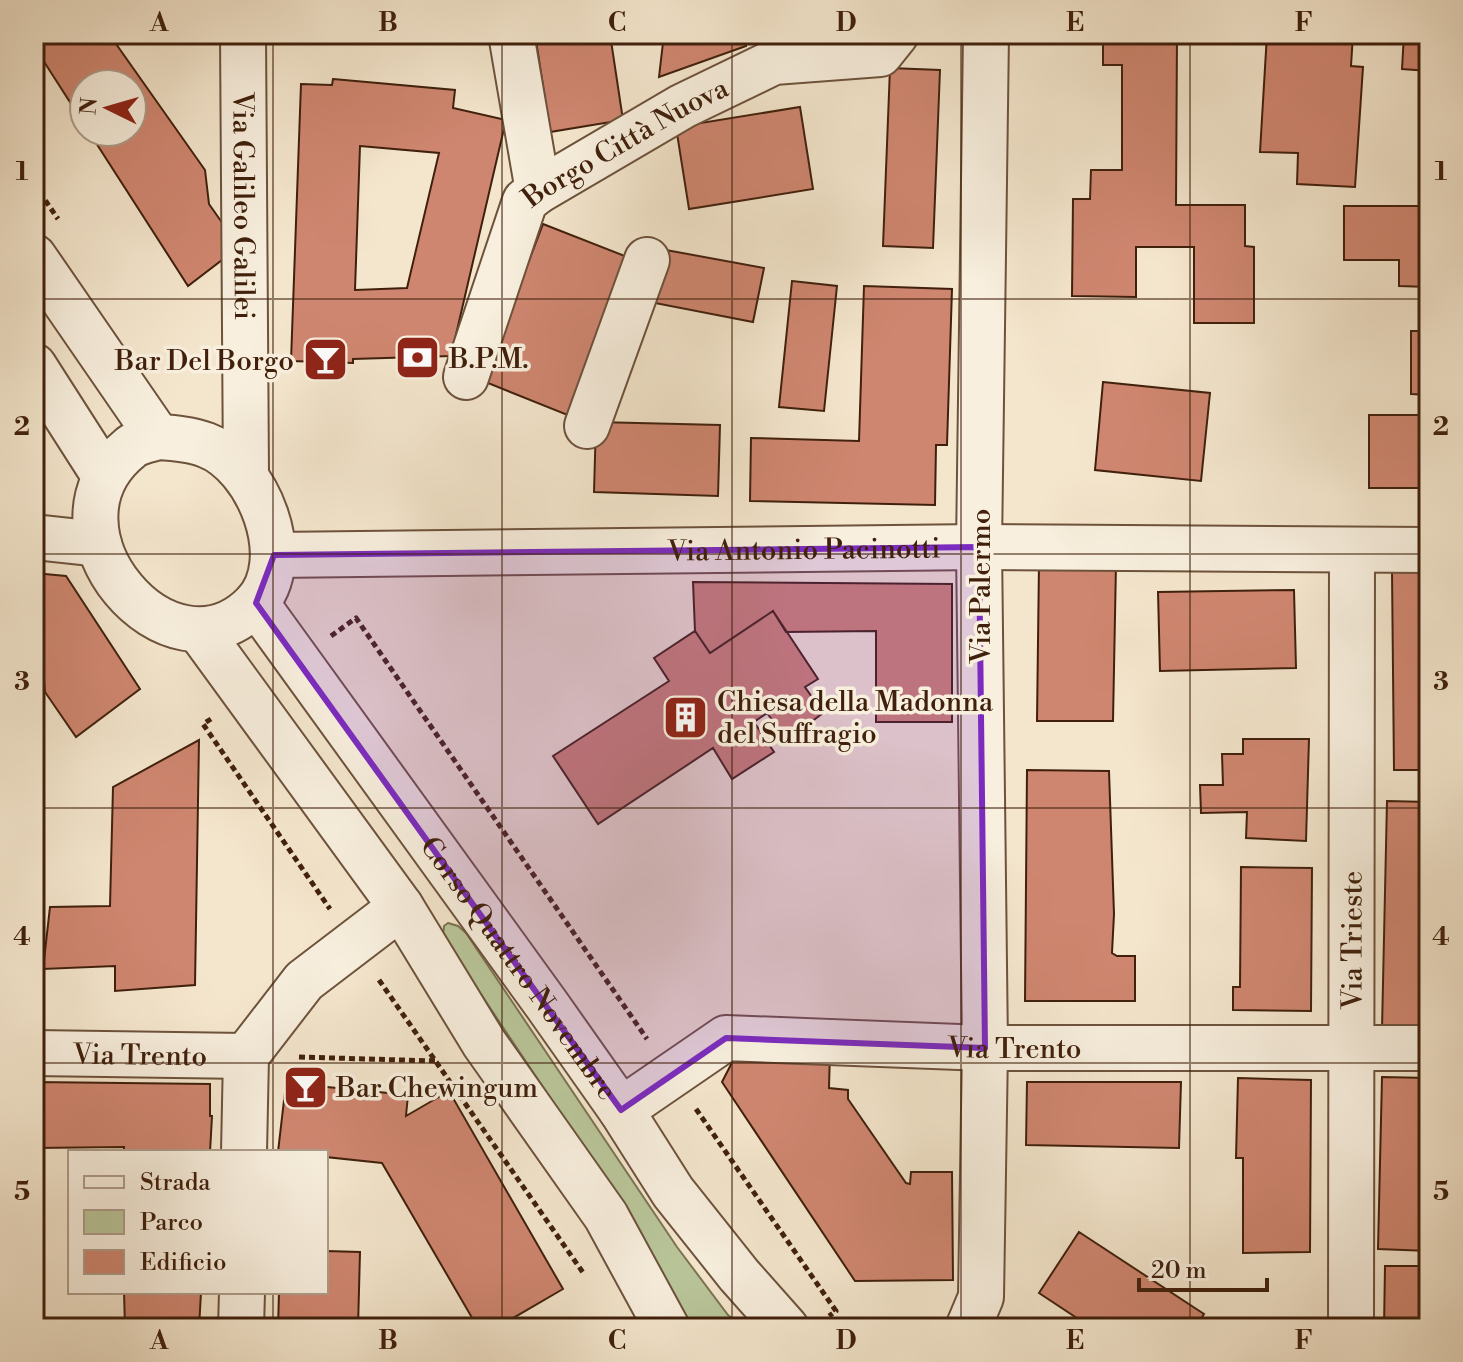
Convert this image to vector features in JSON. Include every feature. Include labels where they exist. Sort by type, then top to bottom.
[{"type":"street","name":"Via Galileo Galilei","points":[[243,34],[246,475]]},
{"type":"street","points":[[511,34],[538,191]]},
{"type":"street","name":"Borgo Città Nuova","points":[[466,377],[525,201],[683,106],[774,62],[880,54],[896,34]]},
{"type":"street","name":"Via Palermo","points":[[968,1328],[981,1297],[985,1048],[979,547],[986,34]]},
{"type":"street","points":[[34,257],[158,437]]},
{"type":"street","points":[[587,426],[647,260]]},
{"type":"street","points":[[34,366],[105,477]]},
{"type":"street","points":[[158,437],[208,445],[246,475],[267,520],[274,555],[269,582],[256,603],[234,621],[199,630],[165,621],[136,605],[110,572],[99,544],[94,512],[105,477],[131,446],[158,437]]},
{"type":"street","points":[[34,537],[99,544]]},
{"type":"street","name":"Via Antonio Pacinotti","points":[[274,555],[979,547],[1429,550]]},
{"type":"street","name":"Via Trieste","points":[[1351,1328],[1352,551]]},
{"type":"street","name":"Corso Quattro Novembre","points":[[256,603],[621,1110],[673,1192],[786,1328]]},
{"type":"street","points":[[199,630],[401,907],[484,1043],[606,1216],[667,1328]]},
{"type":"street","points":[[244,1150],[246,1056],[304,981],[401,907]]},
{"type":"street","name":"Via Trento","points":[[621,1110],[726,1038],[985,1048],[1429,1048]]},
{"type":"street","name":"Via Trento","points":[[34,1053],[246,1056]]},
{"type":"street","points":[[241,1328],[242,1294]]},
{"type":"path","points":[[246,1056],[436,1061]]},
{"type":"highlighted area","points":[[979,547],[985,1048],[726,1038],[621,1110],[256,603],[274,555]]},
{"type":"green space","points":[[448,923],[466,933],[677,1247],[728,1315],[745,1328],[693,1328],[627,1213],[446,942],[444,926]]},
{"type":"building","points":[[34,34],[109,34],[133,68],[68,68],[68,99],[34,46]]},
{"type":"building","points":[[535,34],[610,34],[623,120],[550,132]]},
{"type":"building","points":[[664,34],[747,34],[746,46],[659,77]]},
{"type":"building","points":[[1103,34],[1177,34],[1176,205],[1245,205],[1245,246],[1254,247],[1254,323],[1194,323],[1194,247],[1136,247],[1136,297],[1072,296],[1073,199],[1090,199],[1091,170],[1122,170],[1122,65],[1103,65]]},
{"type":"building","points":[[1267,34],[1353,34],[1351,66],[1363,67],[1355,187],[1297,184],[1298,153],[1260,152]]},
{"type":"building","points":[[1404,34],[1429,34],[1429,71],[1402,69]]},
{"type":"building","points":[[890,68],[940,70],[933,248],[883,246]]},
{"type":"building","points":[[333,79],[455,90],[453,108],[506,120],[451,356],[353,359],[353,363],[291,361],[301,84],[332,85]],"holes":[[[360,146],[439,153],[407,288],[355,290]]]},
{"type":"building","points":[[148,89],[205,170],[209,204],[239,247],[188,286],[99,148],[148,148]]},
{"type":"building","points":[[800,107],[813,189],[689,209],[676,127]]},
{"type":"building","points":[[1344,206],[1429,206],[1429,287],[1399,286],[1399,260],[1344,260]]},
{"type":"building","points":[[543,224],[640,262],[580,420],[483,381]]},
{"type":"building","points":[[666,250],[764,268],[753,322],[655,303]]},
{"type":"building","points":[[792,281],[837,286],[824,411],[779,407]]},
{"type":"building","points":[[864,286],[952,289],[947,445],[936,445],[935,505],[750,501],[751,438],[859,441]]},
{"type":"building","points":[[1411,331],[1429,331],[1429,395],[1411,394]]},
{"type":"building","points":[[1103,382],[1210,393],[1201,481],[1095,470]]},
{"type":"building","points":[[1369,415],[1429,415],[1429,488],[1369,488]]},
{"type":"building","points":[[596,422],[720,425],[718,496],[594,492]]},
{"type":"building","points":[[1039,563],[1116,564],[1113,721],[1037,721]]},
{"type":"building","points":[[1392,571],[1429,571],[1429,770],[1394,770]]},
{"type":"building","points":[[34,573],[66,576],[140,689],[76,737],[45,692],[41,649],[34,648]]},
{"type":"building","points":[[693,582],[952,584],[952,722],[876,722],[876,631],[786,632],[773,611],[710,653],[695,631]]},
{"type":"building","points":[[1294,590],[1296,668],[1160,671],[1158,592]]},
{"type":"building","name":"Chiesa della Madonna del Suffragio","points":[[773,611],[818,679],[805,687],[823,713],[787,740],[767,713],[754,722],[774,752],[732,779],[713,748],[598,824],[553,756],[669,681],[654,658],[695,631],[710,653]]},
{"type":"building","points":[[1243,739],[1309,739],[1306,841],[1246,838],[1247,812],[1201,813],[1200,785],[1223,785],[1222,754],[1243,754]]},
{"type":"building","points":[[199,740],[195,985],[115,991],[115,966],[43,969],[50,907],[110,906],[113,787]]},
{"type":"building","points":[[1027,770],[1109,771],[1114,914],[1112,953],[1135,956],[1135,1001],[1025,1001]]},
{"type":"building","points":[[1387,801],[1429,802],[1429,1030],[1382,1029]]},
{"type":"building","points":[[1241,867],[1312,868],[1311,1011],[1233,1010],[1233,987],[1240,987]]},
{"type":"building","points":[[739,1049],[830,1051],[829,1088],[848,1090],[848,1099],[906,1183],[910,1184],[911,1172],[952,1172],[953,1280],[855,1281],[722,1082]]},
{"type":"building","points":[[1382,1077],[1429,1078],[1429,1251],[1378,1249]]},
{"type":"building","points":[[1238,1078],[1311,1080],[1310,1252],[1243,1253],[1243,1158],[1236,1158]]},
{"type":"building","points":[[34,1082],[210,1084],[210,1150],[34,1148]]},
{"type":"building","points":[[1027,1082],[1181,1082],[1179,1148],[1026,1145]]},
{"type":"building","points":[[286,1083],[408,1095],[406,1116],[449,1091],[563,1289],[496,1328],[478,1328],[382,1163],[328,1157],[328,1150],[278,1150]]},
{"type":"building","points":[[1079,1232],[1204,1314],[1195,1328],[1092,1328],[1039,1293]]},
{"type":"building","points":[[328,1251],[360,1252],[358,1328],[278,1328],[279,1294],[328,1294]]},
{"type":"building","points":[[1385,1266],[1429,1266],[1429,1328],[1384,1328]]},
{"type":"building","points":[[124,1294],[201,1294],[199,1328],[84,1328],[125,1327]]},
{"type":"building","points":[[611,1320],[616,1328],[600,1328]]},
{"type":"place","name":"B.P.M.","points":[[418,358]]},
{"type":"place","name":"Bar Del Borgo","points":[[325,360]]},
{"type":"place","name":"Chiesa della Madonna del Suffragio","points":[[686,717]]},
{"type":"place","name":"Bar Chewingum","points":[[305,1087]]}]
